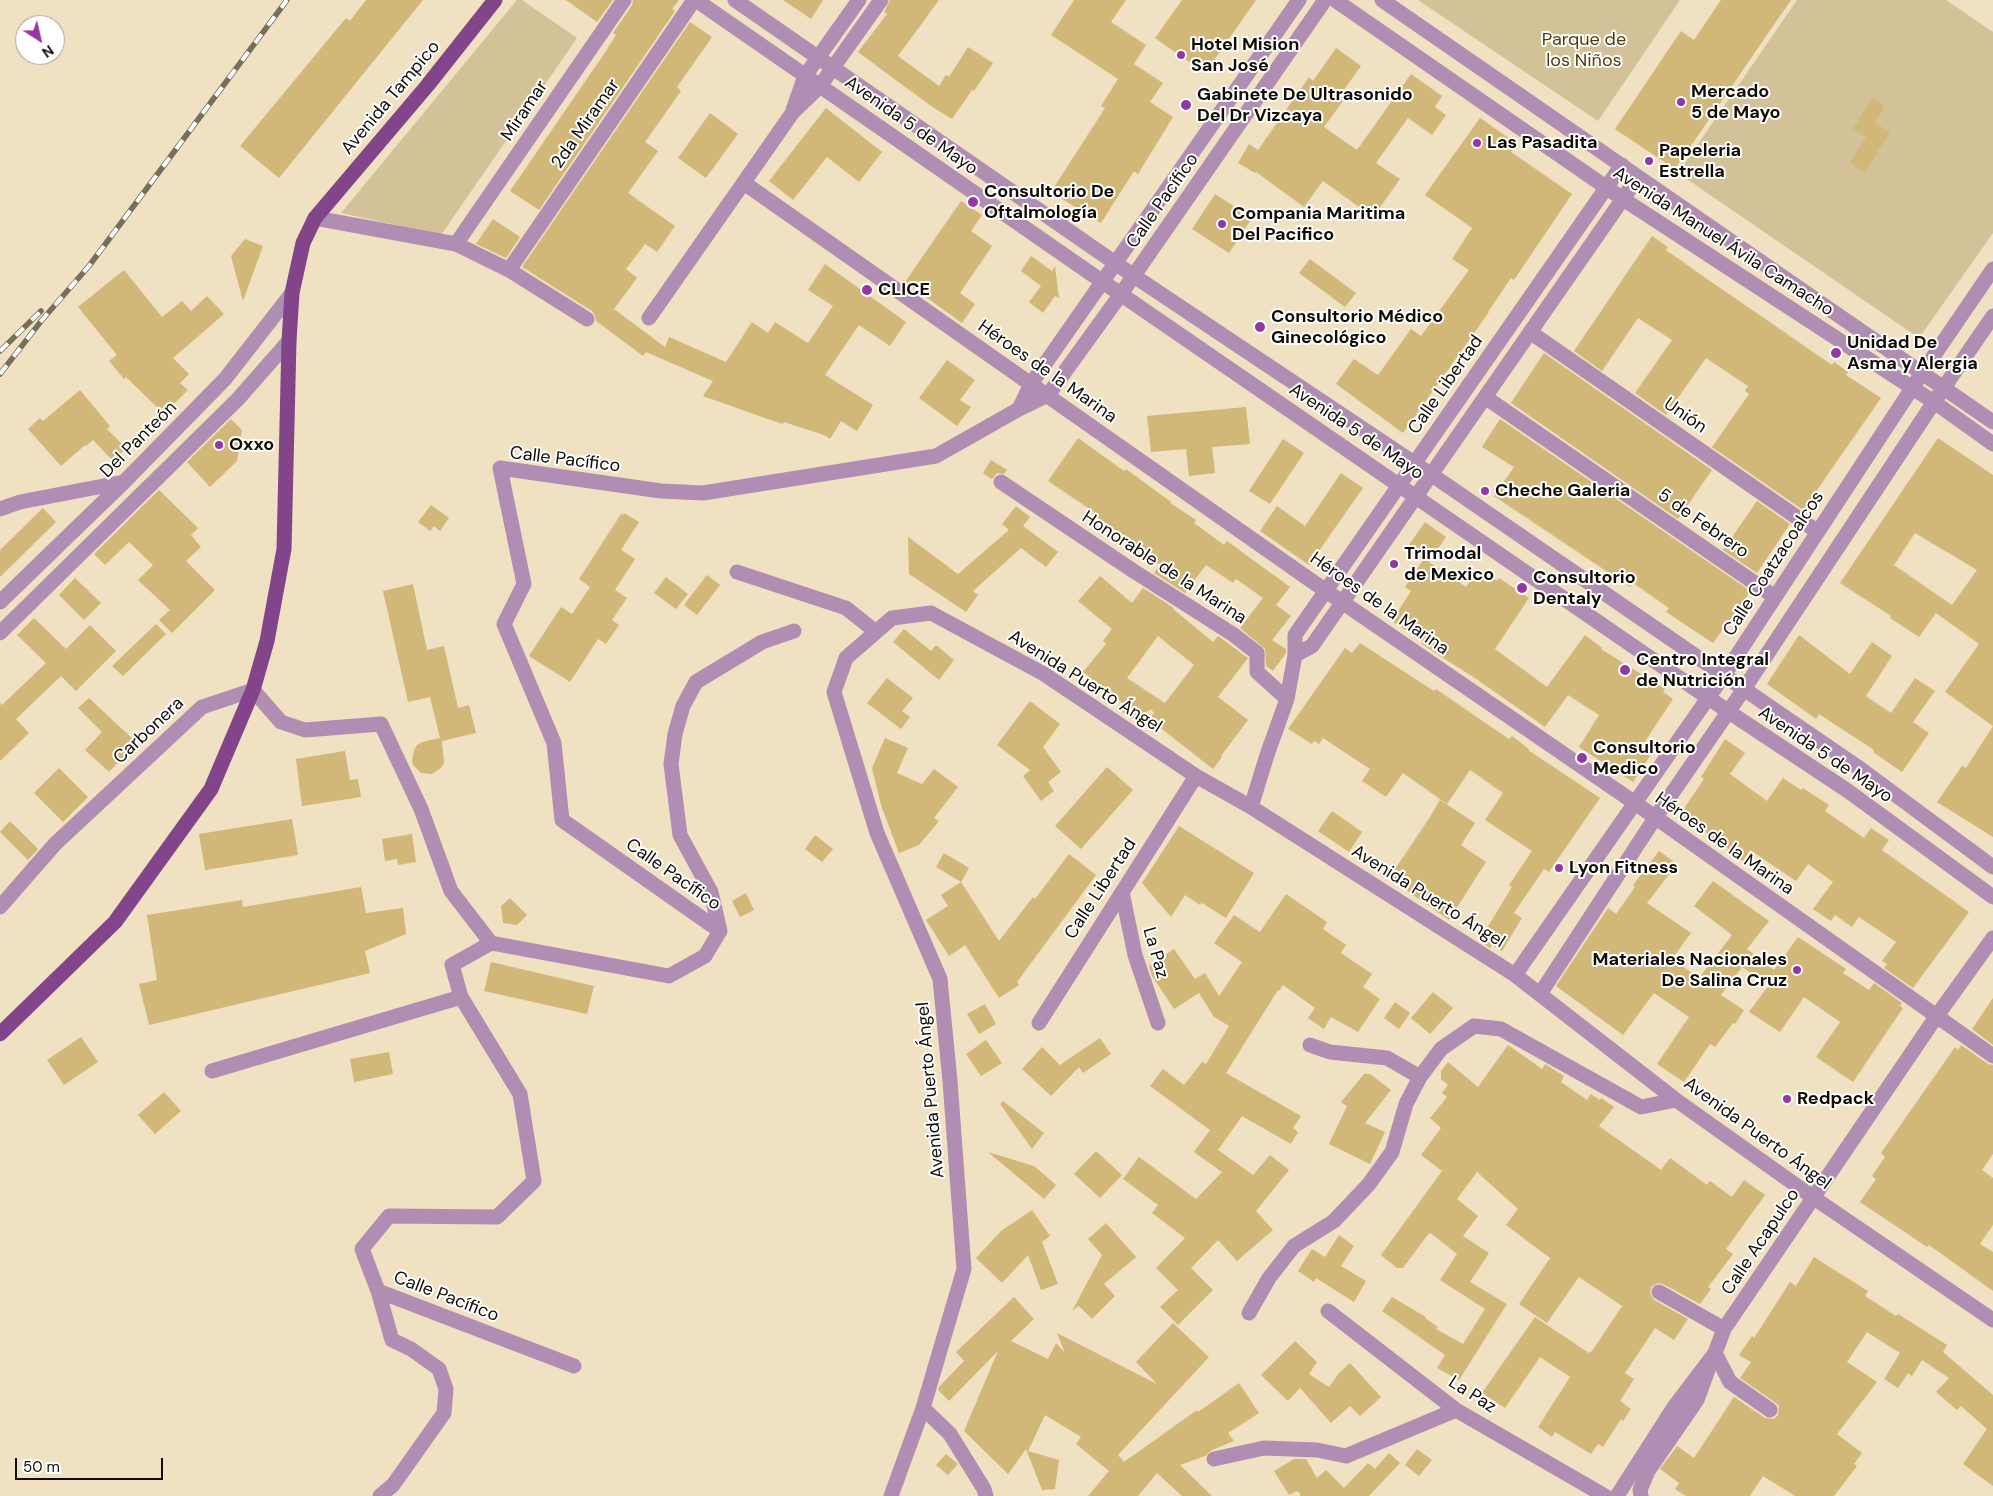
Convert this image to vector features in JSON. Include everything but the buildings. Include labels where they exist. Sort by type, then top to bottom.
[{"type":"main road","name":"Avenida Tampico","points":[[0,1034],[115,922],[212,789],[253,690],[267,641],[284,549],[289,341],[292,293],[303,243],[315,218],[427,86],[495,0]]},
{"type":"street","name":"Miramar","points":[[456,244],[624,0]]},
{"type":"street","name":"Avenida 5 de Mayo","points":[[695,0],[1708,698],[1848,791],[1993,898]]},
{"type":"street","name":"2da Miramar","points":[[509,270],[695,0]]},
{"type":"street","name":"Avenida 5 de Mayo","points":[[735,0],[1116,264],[1432,475],[1862,770],[1993,867]]},
{"type":"street","points":[[793,112],[805,76],[859,0]]},
{"type":"street","points":[[649,318],[793,112],[820,86],[881,0]]},
{"type":"street","name":"Calle Pacífico","points":[[1018,409],[1031,384],[1298,0]]},
{"type":"street","name":"Calle Pacífico","points":[[574,1366],[378,1291],[362,1249],[389,1216],[497,1217],[534,1181],[520,1094],[461,997],[452,965],[491,943],[669,976],[705,956],[720,931],[562,820],[554,743],[504,624],[524,584],[500,468],[661,491],[703,493],[936,456],[1018,409],[1048,396],[1134,276],[1325,0]]},
{"type":"street","name":"Avenida Manuel Ávila Camacho","points":[[1336,0],[1606,187],[1934,402],[1993,444]]},
{"type":"street","name":"Avenida Manuel Ávila Camacho","points":[[1382,0],[1993,422]]},
{"type":"street","name":"Calle Libertad","points":[[1251,807],[1266,755],[1287,699],[1295,655],[1295,635],[1622,166]]},
{"type":"street","points":[[1295,655],[1312,646],[1638,177]]},
{"type":"street","name":"Héroes de la Marina","points":[[744,182],[1993,1056]]},
{"type":"street","points":[[315,218],[456,244],[509,270],[587,319]]},
{"type":"street","name":"Calle Coatzacoalcos","points":[[1515,975],[1724,675],[1922,373],[1993,270]]},
{"type":"street","name":"Del Panteón","points":[[0,602],[124,482],[225,379],[292,293]]},
{"type":"street","points":[[1540,994],[1655,818],[1729,712],[1993,316]]},
{"type":"street","name":"Unión","points":[[1530,332],[1818,532]]},
{"type":"street","points":[[0,633],[238,399],[289,341]]},
{"type":"street","name":"5 de Febrero","points":[[1485,397],[1775,597]]},
{"type":"street","points":[[0,509],[20,502],[124,482]]},
{"type":"street","name":"Honorable de la Marina","points":[[1001,482],[1132,570],[1234,635],[1257,653],[1257,672],[1287,699]]},
{"type":"street","points":[[737,572],[846,608],[876,632]]},
{"type":"street","name":"Avenida Puerto Ángel","points":[[891,1496],[923,1408],[964,1270],[950,1081],[940,979],[877,833],[834,692],[846,658],[892,618],[931,612],[1044,674],[1196,776],[1251,807],[1515,975],[1676,1100],[1814,1198],[1993,1320]]},
{"type":"street","points":[[720,931],[711,892],[680,835],[671,764],[675,734],[683,706],[696,682],[762,642],[794,631]]},
{"type":"street","points":[[253,690],[281,722],[306,730],[381,724],[421,808],[451,891],[491,943]]},
{"type":"street","name":"Carbonera","points":[[0,907],[55,844],[202,707],[253,690]]},
{"type":"street","points":[[1848,791],[1862,770]]},
{"type":"street","name":"Calle Libertad","points":[[1039,1023],[1196,776]]},
{"type":"street","name":"La Paz","points":[[1122,892],[1134,955],[1158,1023]]},
{"type":"street","name":"Calle Acapulco","points":[[1616,1496],[1674,1407],[1715,1353],[1724,1329],[1936,1017],[1993,938]]},
{"type":"street","points":[[212,1071],[461,997]]},
{"type":"street","points":[[1248,1313],[1269,1278],[1294,1246],[1334,1221],[1369,1184],[1392,1152],[1406,1104],[1420,1077],[1441,1049],[1474,1026],[1501,1029],[1641,1107],[1676,1100]]},
{"type":"street","points":[[1310,1046],[1339,1054],[1387,1058],[1420,1077]]},
{"type":"street","points":[[378,1291],[392,1340],[412,1349],[439,1369],[446,1389],[444,1413],[393,1485],[380,1496]]},
{"type":"street","points":[[1658,1292],[1724,1329]]},
{"type":"street","name":"La Paz","points":[[1328,1310],[1456,1410],[1605,1496]]},
{"type":"street","points":[[1715,1353],[1730,1382],[1770,1410]]},
{"type":"street","points":[[1641,1496],[1640,1490],[1648,1471],[1696,1400],[1715,1353]]},
{"type":"street","points":[[923,1408],[950,1434],[980,1482],[986,1496]]},
{"type":"street","points":[[1214,1459],[1264,1448],[1317,1450],[1346,1456],[1456,1410]]},
{"type":"green space","points":[[517,0],[522,0],[577,38],[441,235],[341,213]]},
{"type":"green space","name":"Parque de los Niños","points":[[1418,0],[1680,0],[1598,121]]},
{"type":"green space","points":[[1797,0],[1946,0],[1993,32],[1993,233],[1919,338],[1678,173]]},
{"type":"railway","points":[[0,374],[42,320],[89,266],[287,0]]},
{"type":"railway","points":[[0,351],[41,311]]},
{"type":"place","name":"Hotel Mision San José","points":[[1181,55]]},
{"type":"place","name":"Mercado 5 de Mayo","points":[[1681,102]]},
{"type":"place","name":"Gabinete De Ultrasonido Del Dr Vizcaya","points":[[1186,105]]},
{"type":"place","name":"Las Pasadita","points":[[1477,143]]},
{"type":"place","name":"Papeleria Estrella","points":[[1649,161]]},
{"type":"place","name":"Consultorio De Oftalmología","points":[[973,202]]},
{"type":"place","name":"Compania Maritima Del Pacifico","points":[[1222,224]]},
{"type":"place","name":"CLICE","points":[[867,290]]},
{"type":"place","name":"Consultorio Médico Ginecológico","points":[[1260,327]]},
{"type":"place","name":"Unidad De Asma y Alergia","points":[[1836,353]]},
{"type":"place","name":"Oxxo","points":[[219,445]]},
{"type":"place","name":"Cheche Galeria","points":[[1485,491]]},
{"type":"place","name":"Trimodal de Mexico","points":[[1394,564]]},
{"type":"place","name":"Consultorio Dentaly","points":[[1522,588]]},
{"type":"place","name":"Centro Integral de Nutrición","points":[[1625,670]]},
{"type":"place","name":"Consultorio Medico","points":[[1582,758]]},
{"type":"place","name":"Lyon Fitness","points":[[1559,868]]},
{"type":"place","name":"Materiales Nacionales De Salina Cruz","points":[[1797,970]]},
{"type":"place","name":"Redpack","points":[[1787,1099]]}]
